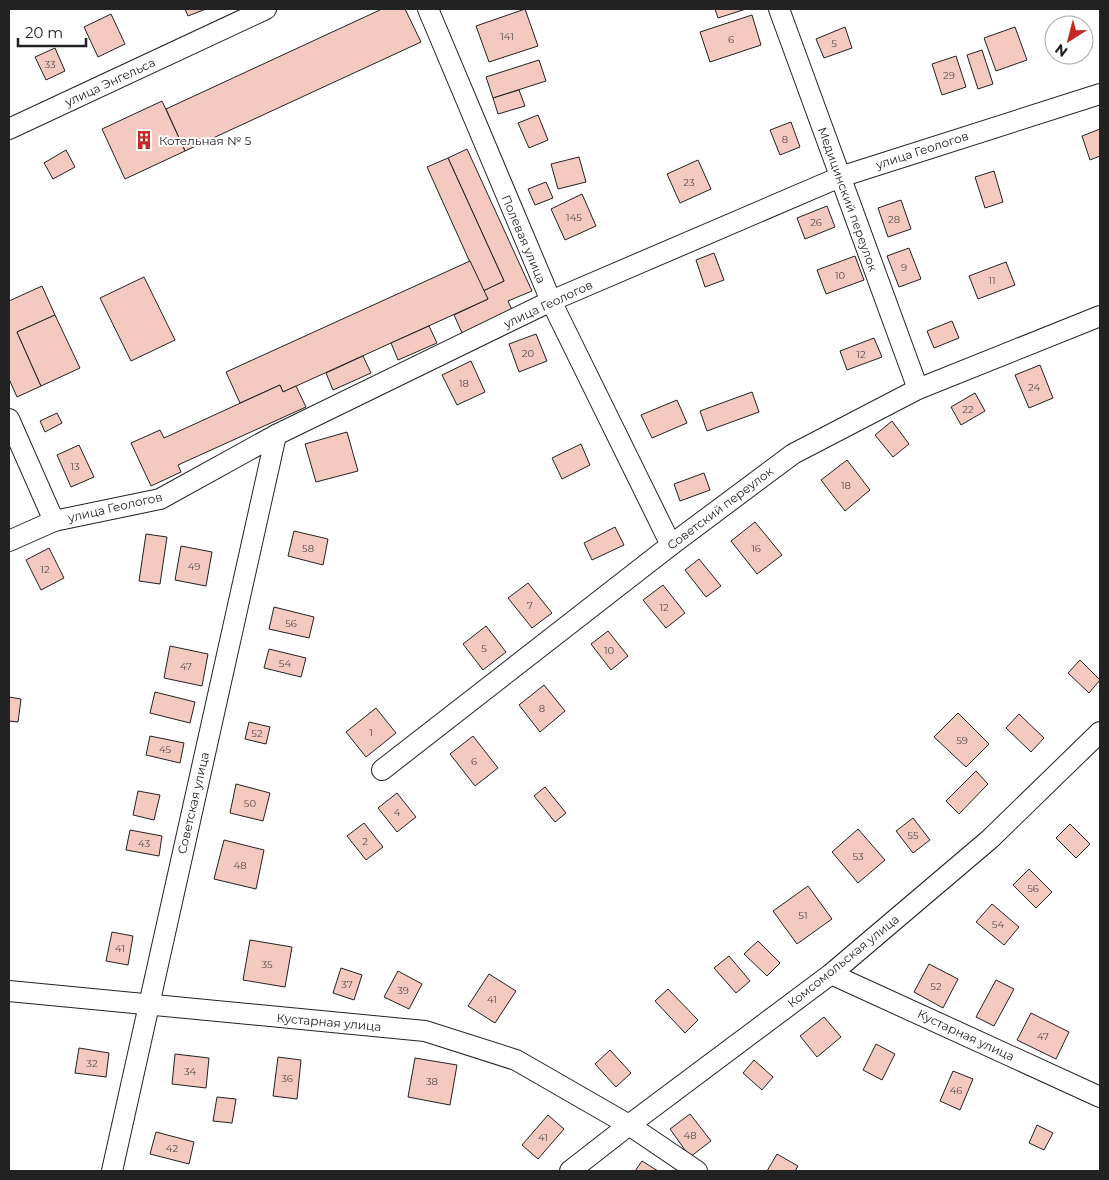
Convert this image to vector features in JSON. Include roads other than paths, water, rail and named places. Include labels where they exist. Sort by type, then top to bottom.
[{"type":"street","name":"улица Энгельса","points":[[9,129],[266,9]]},
{"type":"street","name":"Полевая улица","points":[[428,9],[551,301],[671,545]]},
{"type":"street","name":"Медицинский переулок","points":[[779,9],[918,389]]},
{"type":"street","name":"улица Геологов","points":[[9,541],[54,520],[160,499],[276,435],[551,301],[840,176],[1100,94]]},
{"type":"street","name":"Советский переулок","points":[[382,770],[671,545],[793,454],[918,389],[1100,316]]},
{"type":"street","points":[[9,420],[54,520]]},
{"type":"street","name":"Советская улица","points":[[112,1171],[276,435]]},
{"type":"street","name":"Комсомольская улица","points":[[570,1171],[831,974],[990,839],[1100,732]]},
{"type":"street","name":"Кустарная улица","points":[[831,974],[1100,1097]]},
{"type":"street","name":"Кустарная улица","points":[[9,991],[148,1006],[425,1031],[516,1060],[629,1125],[663,1150],[697,1171]]},
{"type":"place","name":"Котельная № 5","points":[[144,140]]}]
